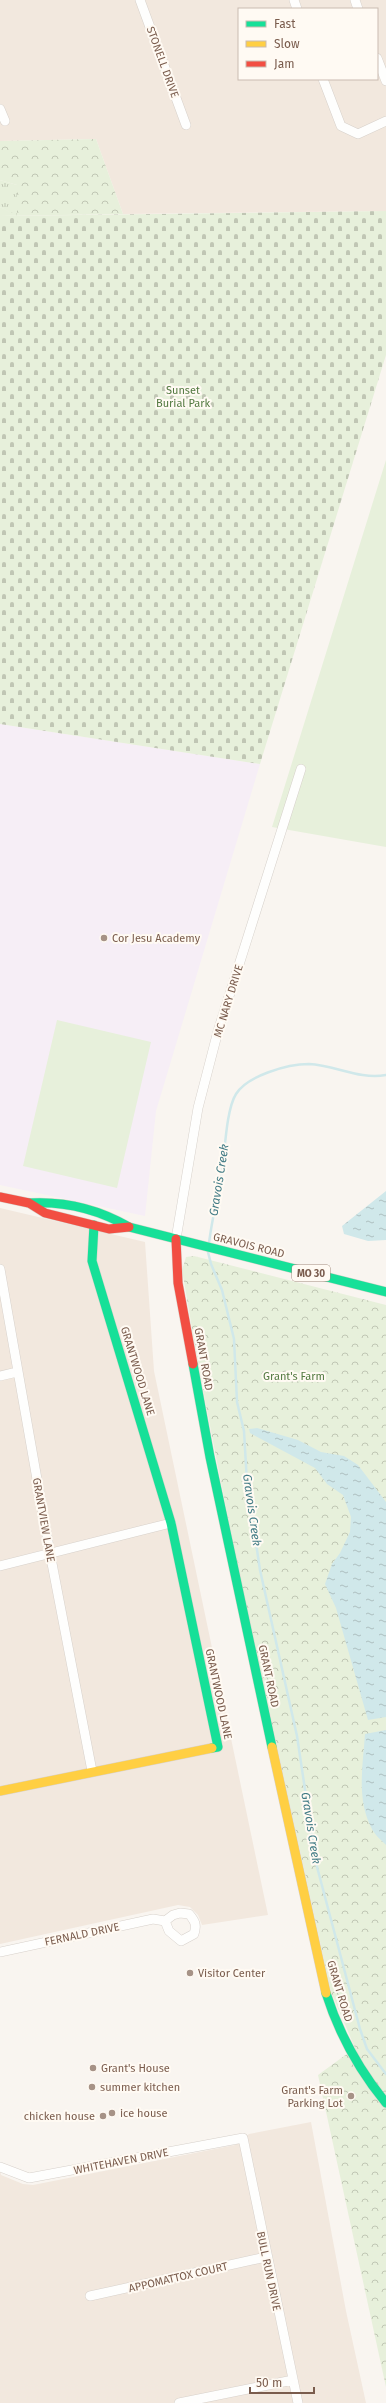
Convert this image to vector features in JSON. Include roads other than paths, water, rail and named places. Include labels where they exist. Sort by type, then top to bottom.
[{"type":"street","name":"STONELL DRIVE","points":[[140,0],[186,125]]},
{"type":"street","points":[[378,61],[386,82]]},
{"type":"street","points":[[324,80],[341,126],[358,134],[386,122]]},
{"type":"street","points":[[0,109],[5,121]]},
{"type":"street","name":"MC NARY DRIVE","points":[[176,1239],[198,1108],[216,1039],[301,769]]},
{"type":"street","name":"GRAVOIS ROAD","points":[[0,1196],[29,1203],[45,1213],[110,1229],[129,1227]]},
{"type":"street","name":"GRAVOIS ROAD","points":[[29,1203],[47,1201],[98,1213],[112,1217],[129,1227],[386,1292]]},
{"type":"street","name":"GRANTWOOD LANE","points":[[0,1791],[92,1771],[218,1747],[171,1523],[92,1261],[90,1251],[94,1225]]},
{"type":"street","name":"GRANT ROAD","points":[[176,1239],[178,1283],[210,1457],[322,1980],[340,2030],[364,2073],[386,2103]]},
{"type":"street","name":"GRANTVIEW LANE","points":[[0,1269],[50,1553],[92,1771]]},
{"type":"street","points":[[0,1376],[17,1372]]},
{"type":"street","points":[[0,1566],[171,1523]]},
{"type":"street","name":"FERNALD DRIVE","points":[[0,1952],[153,1919],[165,1921]]},
{"type":"street","name":"WHITEHAVEN DRIVE","points":[[0,2167],[29,2178],[243,2138]]},
{"type":"street","name":"BULL RUN DRIVE","points":[[243,2138],[266,2257],[298,2403]]},
{"type":"street","name":"APPOMATTOX COURT","points":[[90,2296],[266,2257]]},
{"type":"street","points":[[179,2403],[293,2380]]},
{"type":"water","points":[[386,1191],[386,1240],[368,1241],[344,1234],[342,1226]]},
{"type":"water","points":[[257,1428],[298,1440],[321,1452],[344,1456],[358,1465],[386,1502],[386,1717],[368,1720],[336,1608],[325,1584],[332,1564],[340,1553],[350,1532],[351,1517],[343,1495],[327,1484],[315,1468],[250,1433],[249,1429]]},
{"type":"water","points":[[386,1730],[386,1845],[373,1831],[367,1818],[362,1794],[362,1770],[365,1734]]},
{"type":"waterway","name":"Gravois Creek","points":[[209,1243],[222,1171],[226,1131],[230,1110],[236,1094],[241,1088],[268,1072],[290,1066],[309,1064],[366,1076],[386,1075]]},
{"type":"waterway","name":"Gravois Creek","points":[[208,1252],[211,1264],[222,1290],[234,1339],[237,1402],[244,1431],[247,1483],[260,1570],[297,1736],[316,1863],[360,2029],[367,2049],[386,2074]]},
{"type":"place","name":"Cor Jesu Academy","points":[[104,938]]},
{"type":"place","name":"Visitor Center","points":[[190,1973]]},
{"type":"place","name":"Grant's House","points":[[93,2068]]},
{"type":"place","name":"summer kitchen","points":[[92,2087]]},
{"type":"place","name":"Grant's Farm Parking Lot","points":[[351,2096]]},
{"type":"place","name":"ice house","points":[[112,2113]]},
{"type":"place","name":"chicken house","points":[[103,2116]]},
{"type":"park label","name":"Sunset Burial Park","points":[[183,396]]},
{"type":"park label","name":"Grant's Farm","points":[[294,1376]]}]
